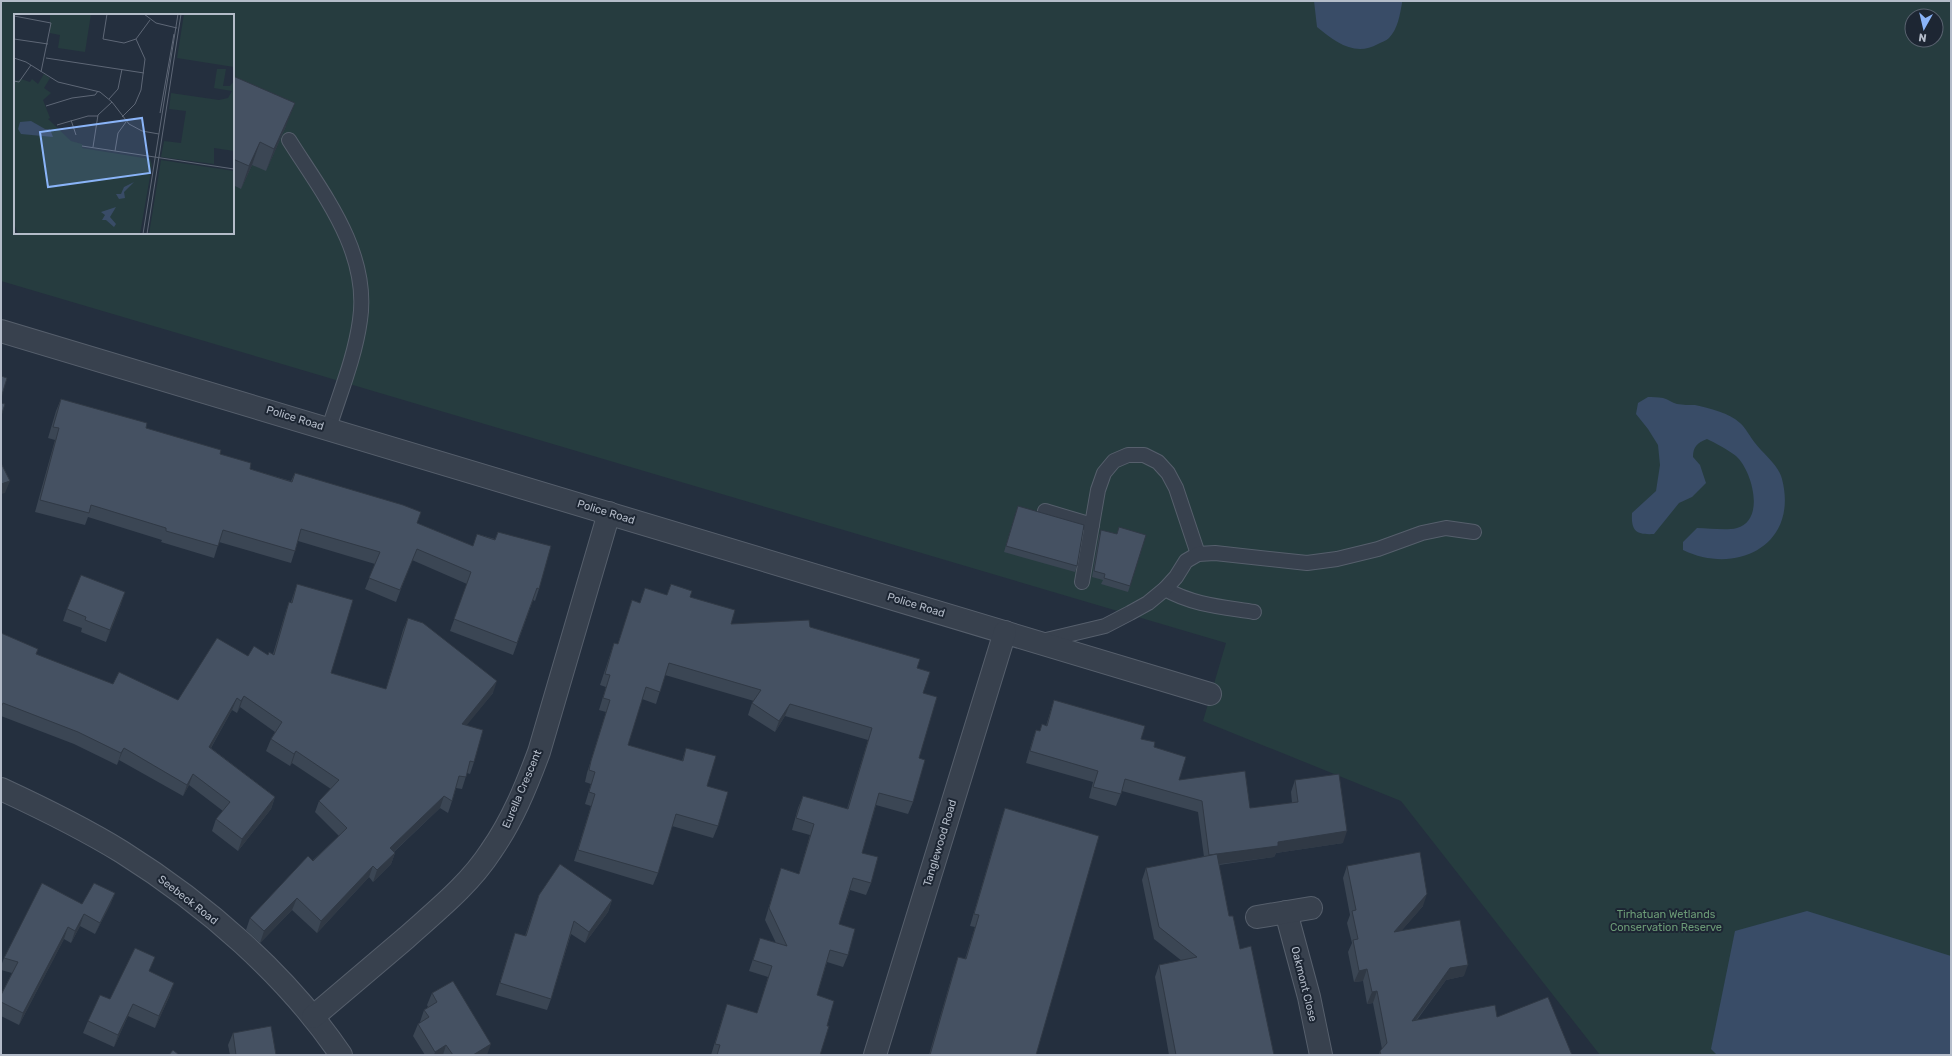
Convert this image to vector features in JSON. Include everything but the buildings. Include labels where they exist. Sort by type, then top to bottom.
[{"type":"street","name":"Police Road","points":[[1,331],[329,428],[1210,694]]},
{"type":"street","name":"Eurella Crescent","points":[[314,1017],[443,906],[468,881],[491,852],[504,830],[528,780],[539,752],[609,513]]},
{"type":"street","name":"Tanglewood Road","points":[[875,1055],[1005,632]]},
{"type":"street","name":"Seebeck Road","points":[[1,789],[78,827],[122,852],[203,910],[237,939],[276,976],[314,1017],[341,1055]]},
{"type":"street","points":[[1257,917],[1311,908]]},
{"type":"street","name":"Oakmont Close","points":[[1286,912],[1309,997],[1321,1055]]},
{"type":"lane","points":[[289,140],[347,236],[357,263],[360,290],[360,319],[355,344],[329,428]]},
{"type":"lane","points":[[1082,582],[1098,490],[1104,473],[1114,461],[1128,455],[1144,456],[1158,462],[1168,473],[1176,488],[1198,554]]},
{"type":"lane","points":[[1045,511],[1092,525]]},
{"type":"lane","points":[[1038,642],[1105,626],[1148,603],[1165,589],[1176,577],[1186,561],[1198,554],[1215,553],[1308,562],[1337,559],[1378,549],[1422,533],[1446,528],[1474,532]]},
{"type":"lane","points":[[1165,589],[1178,597],[1195,603],[1254,612]]},
{"type":"green space","name":"Tirhatuan Wetlands Conservation Reserve","points":[[1,1],[1951,1],[1951,1055],[1600,1055],[1401,801],[1203,721],[1226,643],[1,281]]},
{"type":"water","points":[[1314,1],[1402,1],[1402,3],[1397,26],[1389,38],[1370,48],[1361,49],[1346,46],[1338,42],[1317,27]]},
{"type":"water","points":[[1648,397],[1663,398],[1677,404],[1701,406],[1731,416],[1742,425],[1755,443],[1774,464],[1782,479],[1785,502],[1781,522],[1772,537],[1759,549],[1743,556],[1724,559],[1703,557],[1683,550],[1683,542],[1697,528],[1737,528],[1746,523],[1751,515],[1754,505],[1751,483],[1742,463],[1736,456],[1707,439],[1696,446],[1693,457],[1700,465],[1706,483],[1692,497],[1679,503],[1654,534],[1643,534],[1636,531],[1632,524],[1632,513],[1656,491],[1660,465],[1658,445],[1636,414],[1638,403]]},
{"type":"water","points":[[1807,911],[1951,956],[1951,1055],[1717,1055],[1711,1049],[1735,931]]}]
